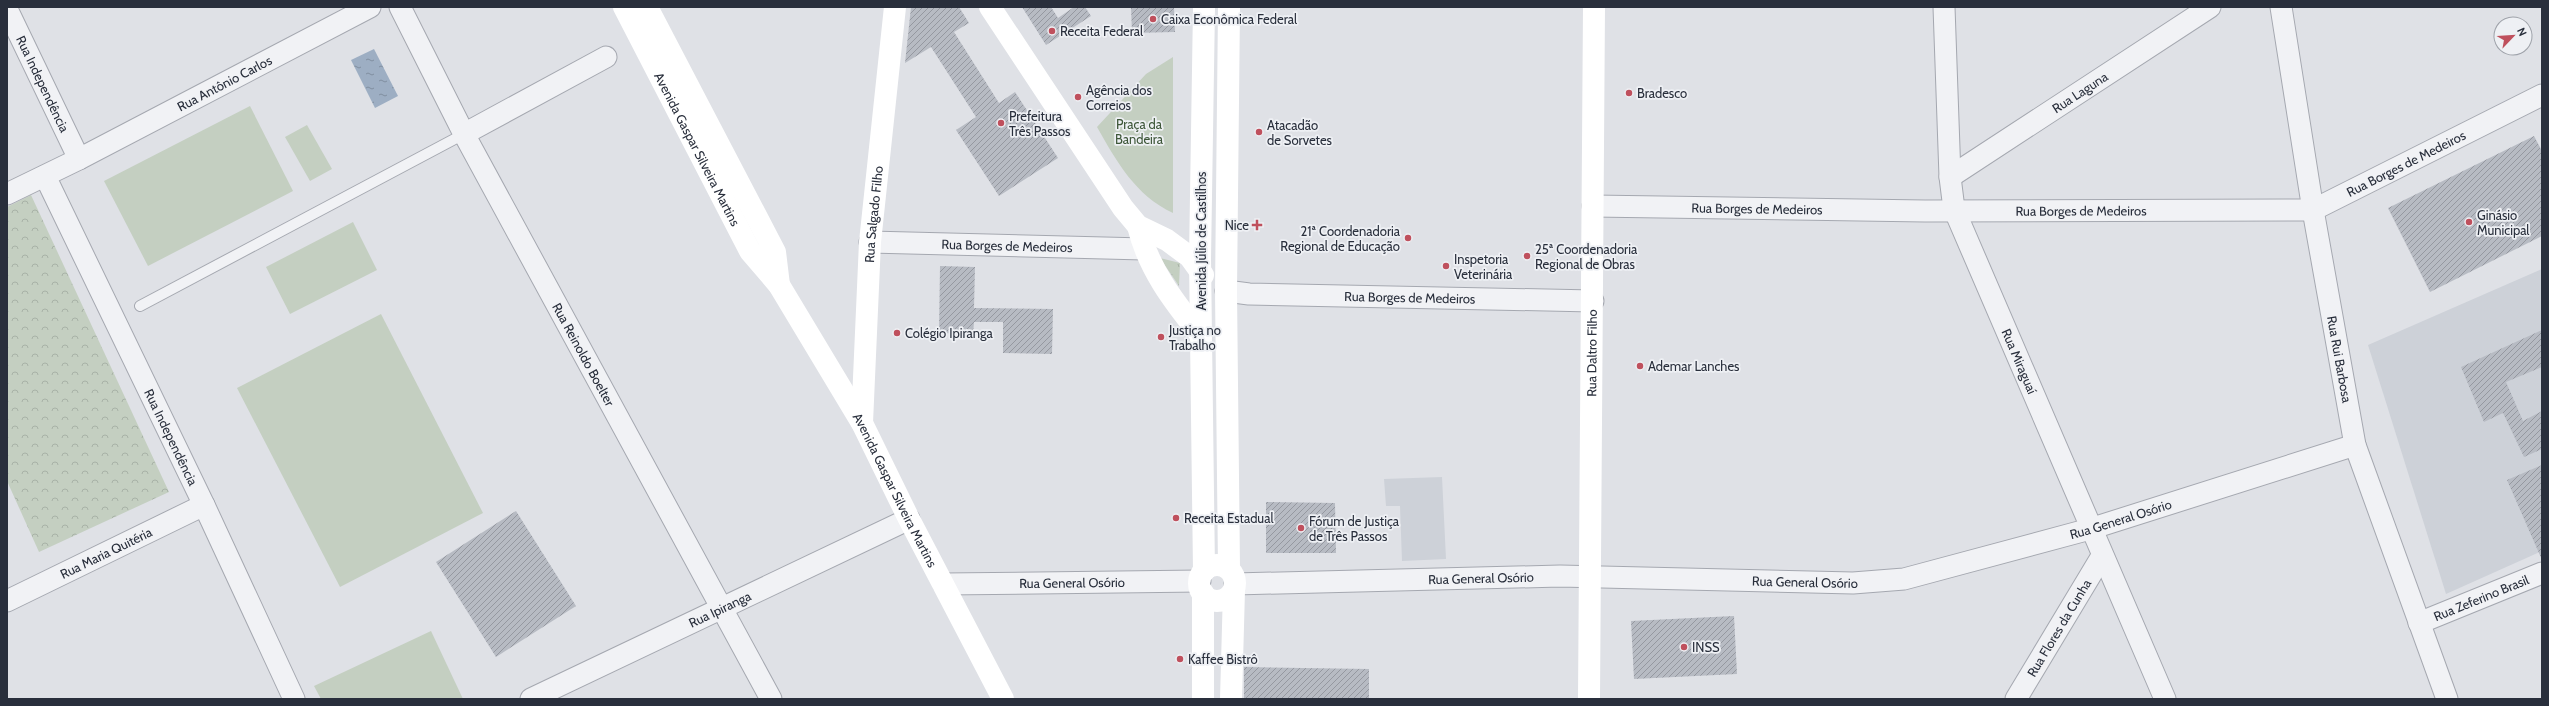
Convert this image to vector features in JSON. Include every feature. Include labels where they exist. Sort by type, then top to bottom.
[{"type":"street","name":"Rua Antônio Carlos","points":[[7,194],[80,159],[370,7]]},
{"type":"street","name":"Rua Reinoldo Boelter","points":[[400,7],[464,134],[723,608],[771,699]]},
{"type":"street","name":"Avenida Gaspar Silveira Martins","points":[[624,7],[750,251],[779,285],[862,424],[909,519],[1003,699]]},
{"type":"street","name":"Avenida Gaspar Silveira Martins","points":[[647,7],[775,252],[779,285]]},
{"type":"street","name":"Rua Salgado Filho","points":[[862,424],[870,242],[895,7]]},
{"type":"street","points":[[990,7],[1122,208],[1138,226],[1168,240],[1190,256],[1212,286],[1226,291]]},
{"type":"street","name":"Avenida Júlio de Castilhos","points":[[1203,699],[1200,334],[1204,7]]},
{"type":"street","name":"Avenida Júlio de Castilhos","points":[[1229,7],[1226,291],[1233,581],[1232,699]]},
{"type":"street","name":"Rua Daltro Filho","points":[[1589,699],[1594,7]]},
{"type":"street","name":"Rua Miraguaí","points":[[1944,7],[1950,177],[1954,210],[2164,699]]},
{"type":"street","name":"Rua Laguna","points":[[1950,177],[2210,7]]},
{"type":"street","name":"Rua Rui Barbosa","points":[[2281,7],[2314,210],[2355,445],[2446,699]]},
{"type":"street","name":"Rua Independência","points":[[7,9],[80,159]]},
{"type":"street","points":[[464,134],[606,57]]},
{"type":"street","name":"Rua Borges de Medeiros","points":[[1592,206],[1954,210],[2314,210],[2542,95]]},
{"type":"street","name":"Rua Independência","points":[[45,176],[204,505],[294,699]]},
{"type":"street","points":[[1138,226],[1144,249],[1172,299],[1200,334]]},
{"type":"street","name":"Rua Borges de Medeiros","points":[[870,242],[1144,249]]},
{"type":"street","name":"Rua Borges de Medeiros","points":[[1226,291],[1249,294],[1593,301]]},
{"type":"street","name":"Rua General Osório","points":[[1233,581],[1589,576],[1853,583],[1904,579],[2090,529],[2355,445]]},
{"type":"street","name":"Rua Maria Quitéria","points":[[7,601],[204,505]]},
{"type":"street","name":"Rua Ipiranga","points":[[531,699],[909,519]]},
{"type":"street","name":"Rua Flores da Cunha","points":[[2016,699],[2102,556]]},
{"type":"street","points":[[1212,565],[1217,565],[1233,581],[1230,595],[1220,600],[1209,598],[1202,582],[1212,565]]},
{"type":"street","name":"Rua Zeferino Brasil","points":[[2419,623],[2542,573]]},
{"type":"street","name":"Rua General Osório","points":[[944,584],[1202,582]]},
{"type":"lane","points":[[140,306],[464,134]]},
{"type":"shaded area","points":[[2542,269],[2542,551],[2446,594],[2368,345]]},
{"type":"shaded area","points":[[1442,477],[1446,559],[1402,561],[1400,506],[1386,506],[1384,479]]},
{"type":"green space","name":"Praça da Bandeira","points":[[1173,57],[1173,213],[1148,197],[1128,176],[1112,153],[1097,127],[1146,74]]},
{"type":"green space","points":[[250,106],[293,191],[148,266],[104,181]]},
{"type":"green space","points":[[307,125],[332,169],[310,181],[285,137]]},
{"type":"green space","points":[[31,195],[169,492],[39,552],[7,481],[7,207]]},
{"type":"green space","points":[[353,222],[377,270],[290,314],[266,267]]},
{"type":"green space","points":[[1160,258],[1180,263],[1179,286]]},
{"type":"green space","points":[[381,314],[483,513],[340,587],[237,388]]},
{"type":"green space","points":[[431,631],[463,699],[321,699],[314,686]]},
{"type":"water","points":[[374,49],[398,96],[375,108],[351,60]]},
{"type":"building","name":"Prefeitura Três Passos","points":[[911,7],[959,7],[969,23],[954,32],[999,103],[1015,92],[1058,158],[999,196],[956,130],[976,117],[931,47],[905,63]]},
{"type":"building","name":"Receita Federal","points":[[1022,7],[1051,7],[1058,18],[1074,7],[1085,7],[1091,16],[1046,45]]},
{"type":"building","name":"Caixa Econômica Federal","points":[[1131,7],[1174,7],[1175,32],[1132,33]]},
{"type":"building","name":"Ginásio Municipal","points":[[2534,136],[2542,151],[2542,236],[2430,292],[2388,208]]},
{"type":"building","points":[[940,266],[975,267],[974,308],[1053,309],[1052,354],[1003,353],[1003,322],[974,322],[973,334],[939,333]]},
{"type":"building","points":[[2542,330],[2542,367],[2506,382],[2523,421],[2542,411],[2542,449],[2524,457],[2503,413],[2484,422],[2461,367]]},
{"type":"building","points":[[2542,465],[2542,560],[2507,480]]},
{"type":"building","name":"Fórum de Justiça de Três Passos","points":[[1266,502],[1335,503],[1336,553],[1266,553]]},
{"type":"building","points":[[516,511],[576,606],[496,657],[436,562]]},
{"type":"building","name":"INSS","points":[[1734,616],[1737,674],[1634,679],[1631,621]]},
{"type":"building","points":[[1244,667],[1369,669],[1369,699],[1244,699]]},
{"type":"place","name":"Caixa Econômica Federal","points":[[1153,19]]},
{"type":"place","name":"Receita Federal","points":[[1052,31]]},
{"type":"place","name":"Bradesco","points":[[1629,93]]},
{"type":"place","name":"Agência dos Correios","points":[[1078,97]]},
{"type":"place","name":"Prefeitura Três Passos","points":[[1001,123]]},
{"type":"place","name":"Atacadão de Sorvetes","points":[[1259,132]]},
{"type":"place","name":"Ginásio Municipal","points":[[2469,222]]},
{"type":"place","name":"Nice","points":[[1257,225]]},
{"type":"place","name":"21ª Coordenadoria Regional de Educação","points":[[1408,238]]},
{"type":"place","name":"25ª Coordenadoria Regional de Obras","points":[[1527,256]]},
{"type":"place","name":"Inspetoria Veterinária","points":[[1446,266]]},
{"type":"place","name":"Colégio Ipiranga","points":[[897,333]]},
{"type":"place","name":"Justiça no Trabalho","points":[[1161,337]]},
{"type":"place","name":"Ademar Lanches","points":[[1640,366]]},
{"type":"place","name":"Receita Estadual","points":[[1176,518]]},
{"type":"place","name":"Fórum de Justiça de Três Passos","points":[[1301,528]]},
{"type":"place","name":"INSS","points":[[1684,647]]},
{"type":"place","name":"Kaffee Bistrô","points":[[1180,659]]}]
